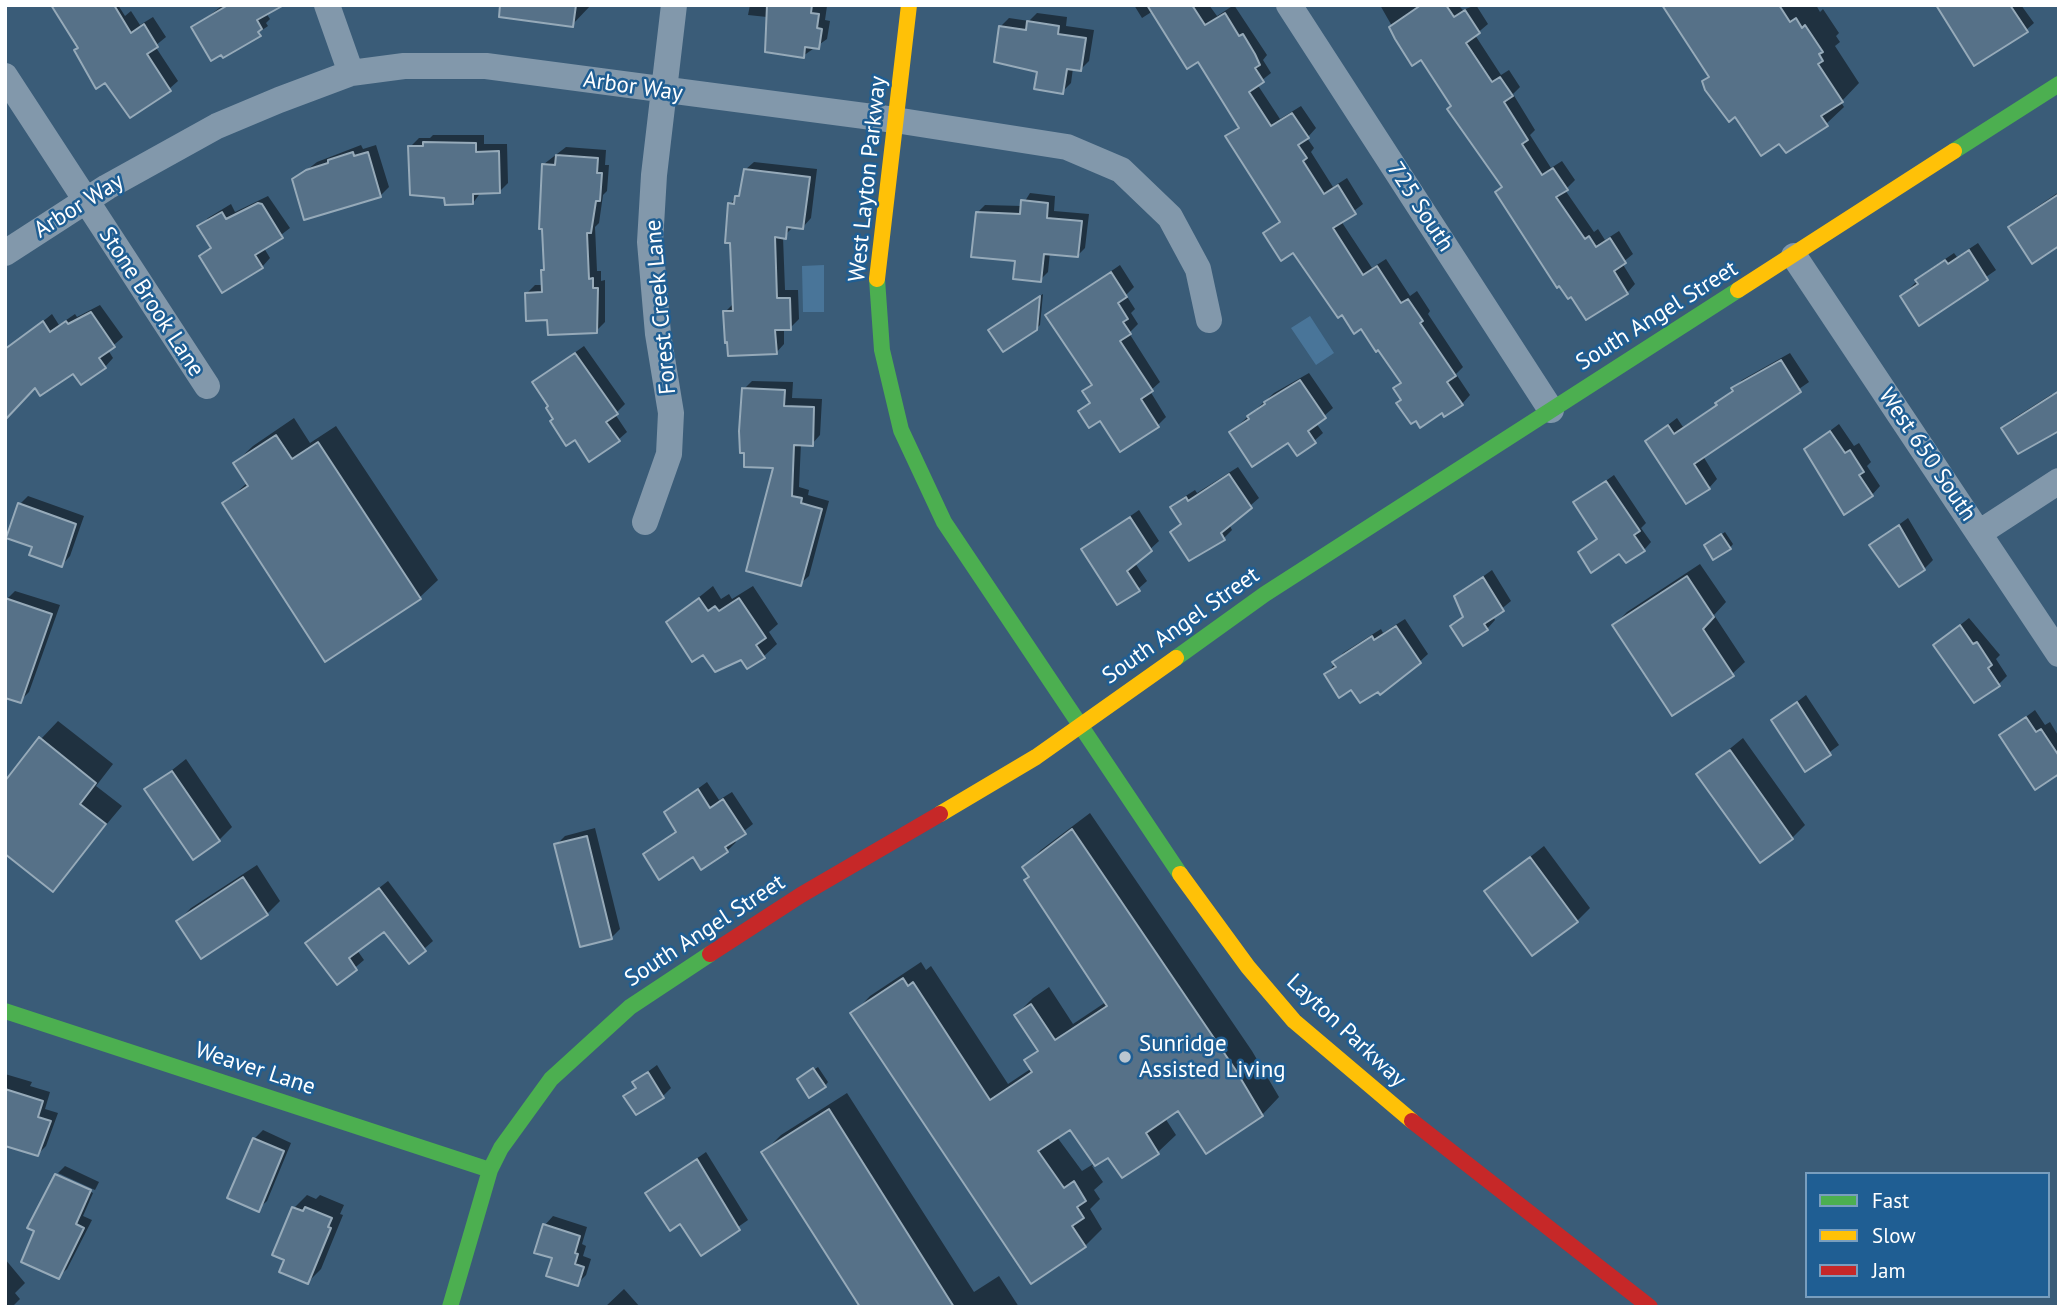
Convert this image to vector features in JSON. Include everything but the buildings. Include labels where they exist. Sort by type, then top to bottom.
[{"type":"main road","name":"West Layton Parkway","points":[[909,5],[877,271],[882,350],[901,430],[944,522],[1079,725]]},
{"type":"main road","name":"South Angel Street","points":[[450,1307],[490,1170],[500,1148],[551,1079],[630,1007],[801,895],[1036,757],[1265,594],[2059,84]]},
{"type":"main road","name":"Layton Parkway","points":[[1079,725],[1192,893],[1248,967],[1294,1021],[1368,1087],[1650,1307]]},
{"type":"main road","name":"Weaver Lane","points":[[5,1011],[490,1170]]},
{"type":"street","points":[[327,5],[351,73]]},
{"type":"street","name":"Forest Creek Lane","points":[[645,522],[669,454],[671,413],[658,334],[650,243],[654,175],[674,5]]},
{"type":"street","name":"725 South","points":[[1289,5],[1551,410]]},
{"type":"street","name":"Arbor Way","points":[[5,253],[85,199],[217,126],[351,73],[404,66],[486,66],[895,120],[1067,147],[1121,170],[1170,217],[1198,269],[1209,320]]},
{"type":"street","name":"Stone Brook Lane","points":[[5,76],[207,386]]},
{"type":"street","name":"West 650 South","points":[[1794,256],[2059,654]]},
{"type":"street","points":[[1979,533],[2059,481]]},
{"type":"water","points":[[824,265],[824,312],[803,312],[802,266]]},
{"type":"water","points":[[1310,316],[1334,353],[1316,365],[1291,328]]},
{"type":"traffic: fast","points":[[1954,151],[2059,84]]},
{"type":"traffic: fast","points":[[877,279],[882,350],[901,430],[944,522],[1180,874]]},
{"type":"traffic: fast","points":[[1176,658],[1265,594],[1738,290]]},
{"type":"traffic: fast","points":[[450,1307],[490,1170],[501,1148],[551,1079],[630,1007],[710,954]]},
{"type":"traffic: fast","points":[[5,1011],[490,1170]]},
{"type":"traffic: slow","points":[[877,279],[909,5]]},
{"type":"traffic: slow","points":[[1738,290],[1954,151]]},
{"type":"traffic: slow","points":[[940,814],[1036,757],[1176,658]]},
{"type":"traffic: slow","points":[[1180,874],[1248,967],[1294,1021],[1412,1121]]},
{"type":"traffic: jam","points":[[710,954],[801,895],[940,814]]},
{"type":"traffic: jam","points":[[1412,1121],[1650,1307]]},
{"type":"place","name":"Sunridge Assisted Living","points":[[1125,1057]]}]
